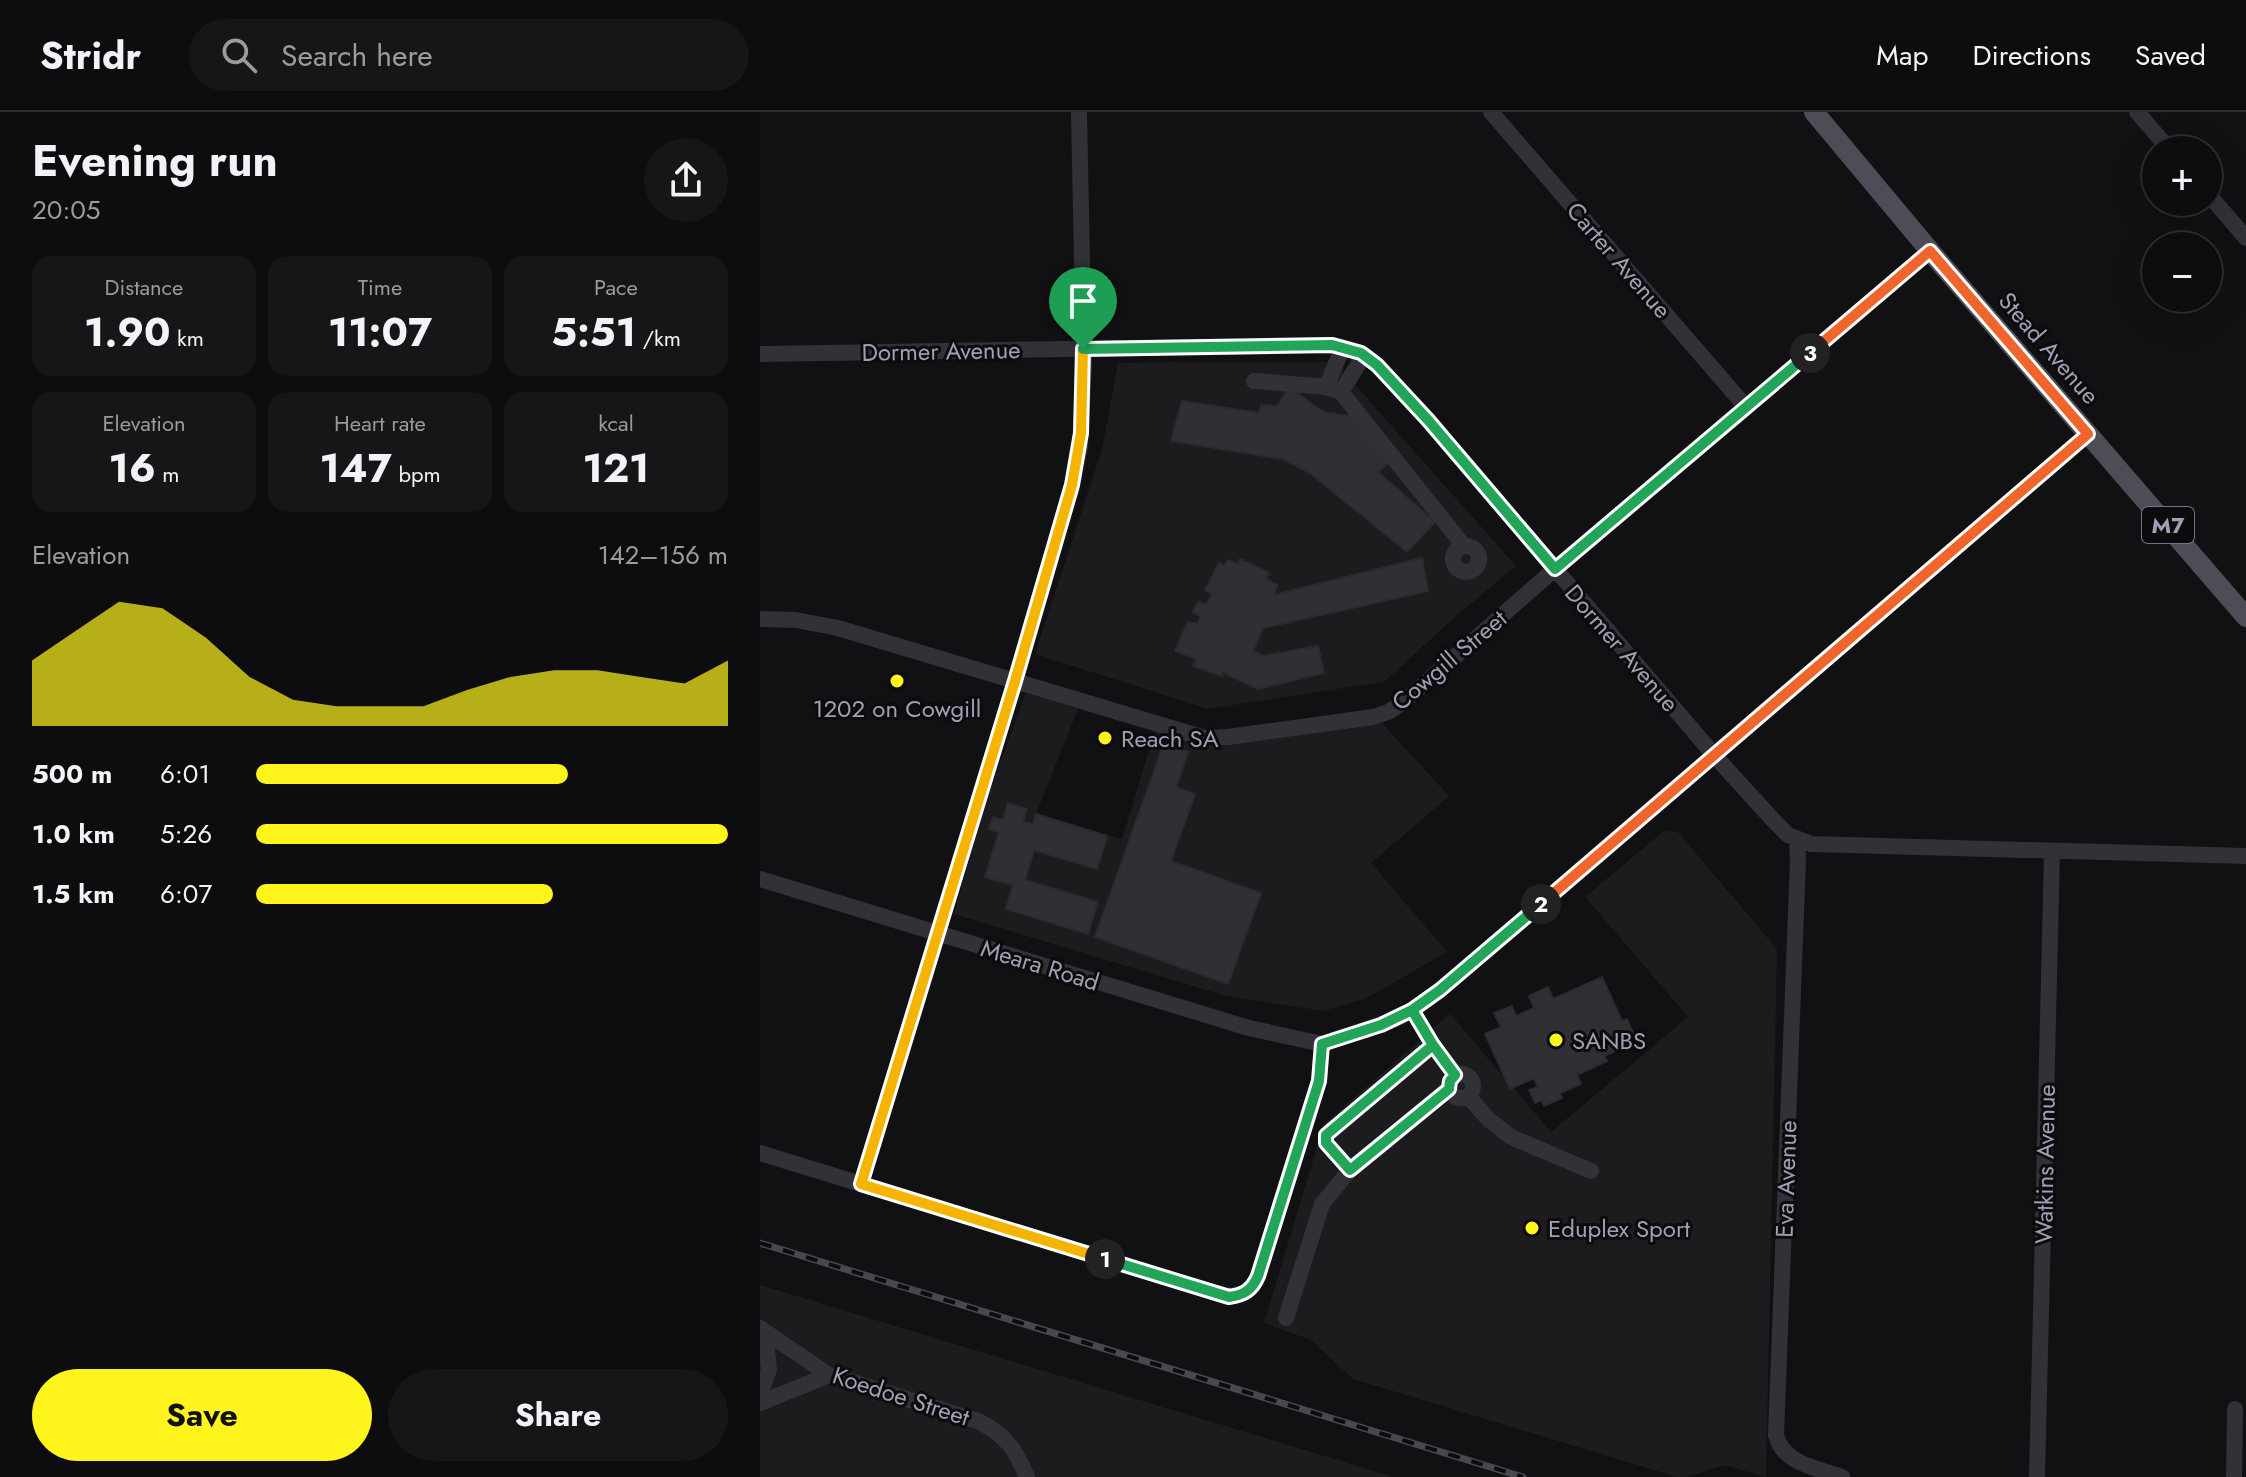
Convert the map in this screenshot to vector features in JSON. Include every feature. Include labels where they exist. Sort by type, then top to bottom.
[{"type":"main road","name":"Stead Avenue","points":[[1814,112],[2246,617]]},
{"type":"street","points":[[861,1184],[1015,681],[1080,447],[1084,405],[1079,112]]},
{"type":"street","name":"Carter Avenue","points":[[1491,112],[1746,407]]},
{"type":"street","points":[[2137,112],[2158,136]]},
{"type":"street","points":[[2222,210],[2246,238]]},
{"type":"street","name":"Cowgill Street","points":[[760,619],[796,620],[838,628],[1205,738],[1373,717],[1401,704],[1930,251]]},
{"type":"street","name":"Dormer Avenue","points":[[760,354],[1302,345],[1343,347],[1364,355],[1428,420],[1714,755],[1773,820],[1797,840]]},
{"type":"street","points":[[1334,389],[1343,347]]},
{"type":"street","points":[[1334,389],[1364,355]]},
{"type":"street","points":[[1254,381],[1334,389],[1464,546]]},
{"type":"street","points":[[760,1153],[1229,1297],[1246,1293],[1254,1286],[1319,1081],[1322,1044],[1381,1025],[1412,1010],[1440,990],[2088,434]]},
{"type":"street","points":[[1797,840],[1811,844],[2246,856]]},
{"type":"street","name":"Eva Avenue","points":[[1797,840],[1776,1435],[1782,1450],[1790,1457],[1842,1477]]},
{"type":"street","name":"Watkins Avenue","points":[[2037,1477],[2052,852]]},
{"type":"street","name":"Meara Road","points":[[760,879],[1249,1028],[1322,1044]]},
{"type":"street","points":[[1412,1010],[1452,1082]]},
{"type":"street","points":[[1350,1170],[1326,1143],[1326,1135],[1433,1045]]},
{"type":"street","points":[[1286,1318],[1322,1204],[1350,1170],[1462,1073],[1472,1079],[1474,1087],[1468,1096],[1488,1119],[1511,1137],[1591,1171]]},
{"type":"street","points":[[760,1393],[769,1370],[763,1330]]},
{"type":"street","name":"Koedoe Street","points":[[763,1330],[829,1375],[990,1427],[1012,1447],[1027,1477]]},
{"type":"street","points":[[760,1403],[829,1375]]},
{"type":"street","points":[[2234,1477],[2235,1409]]},
{"type":"shaded area","points":[[1335,362],[1516,566],[1384,682],[1208,709],[1035,654],[1102,449],[1118,363]]},
{"type":"shaded area","points":[[1026,693],[1078,709],[1036,814],[1122,839],[1155,731],[1237,742],[1382,723],[1449,796],[1371,863],[1447,952],[1367,998],[1323,1011],[1226,996],[954,914],[986,801]]},
{"type":"shaded area","name":"Eduplex Sport","points":[[1665,830],[1678,832],[1777,949],[1766,1477],[1724,1465],[1687,1477],[1677,1477],[1353,1379],[1311,1340],[1264,1323],[1324,1124],[1450,1014],[1551,1132],[1688,1017],[1585,897]]},
{"type":"shaded area","points":[[760,1285],[1394,1477],[760,1477]]},
{"type":"building","points":[[1290,387],[1328,413],[1357,417],[1393,459],[1378,472],[1435,522],[1407,552],[1310,473],[1283,459],[1171,441],[1182,401],[1259,413],[1261,405],[1277,406]]},
{"type":"building","points":[[1422,558],[1428,591],[1263,628],[1253,651],[1263,656],[1318,646],[1324,673],[1258,689],[1222,672],[1222,676],[1193,666],[1196,659],[1175,651],[1188,622],[1197,624],[1201,617],[1193,612],[1198,602],[1207,604],[1212,594],[1205,590],[1219,563],[1225,566],[1227,560],[1238,564],[1240,559],[1269,573],[1266,579],[1277,585],[1274,595]]},
{"type":"building","points":[[1164,743],[1188,752],[1176,787],[1195,794],[1171,861],[1261,893],[1228,984],[1095,937]]},
{"type":"building","points":[[1008,803],[1027,809],[1023,822],[1033,824],[1036,814],[1107,836],[1097,869],[1034,850],[1025,880],[1098,902],[1088,934],[1006,909],[1013,885],[985,877],[999,832],[989,829],[993,817],[1003,820]]},
{"type":"building","name":"SANBS","points":[[1602,977],[1622,1021],[1627,1019],[1634,1035],[1613,1044],[1616,1051],[1604,1056],[1607,1061],[1577,1075],[1581,1084],[1560,1093],[1562,1098],[1544,1106],[1542,1100],[1535,1103],[1529,1090],[1538,1087],[1534,1078],[1510,1089],[1485,1034],[1501,1027],[1494,1013],[1512,1006],[1516,1016],[1534,1008],[1529,996],[1548,987],[1553,999]]},
{"type":"railway","points":[[760,1243],[1523,1477]]},
{"type":"place","name":"1202 on Cowgill","points":[[897,681]]},
{"type":"place","name":"Reach SA","points":[[1105,738]]},
{"type":"place","name":"SANBS","points":[[1556,1040]]},
{"type":"place","name":"Eduplex Sport","points":[[1532,1228]]},
{"type":"route","points":[[1083,349],[1084,405],[1072,485],[939,934],[861,1184],[1229,1297],[1246,1293],[1254,1286],[1258,1276],[1319,1081],[1322,1044],[1381,1025],[1412,1010],[1455,1075],[1449,1089],[1350,1170],[1326,1143],[1325,1137],[1433,1045],[1412,1010],[1440,990],[1695,773],[2088,434],[1930,251],[1555,569],[1428,420],[1377,365],[1361,353],[1332,345],[1083,349]]}]
